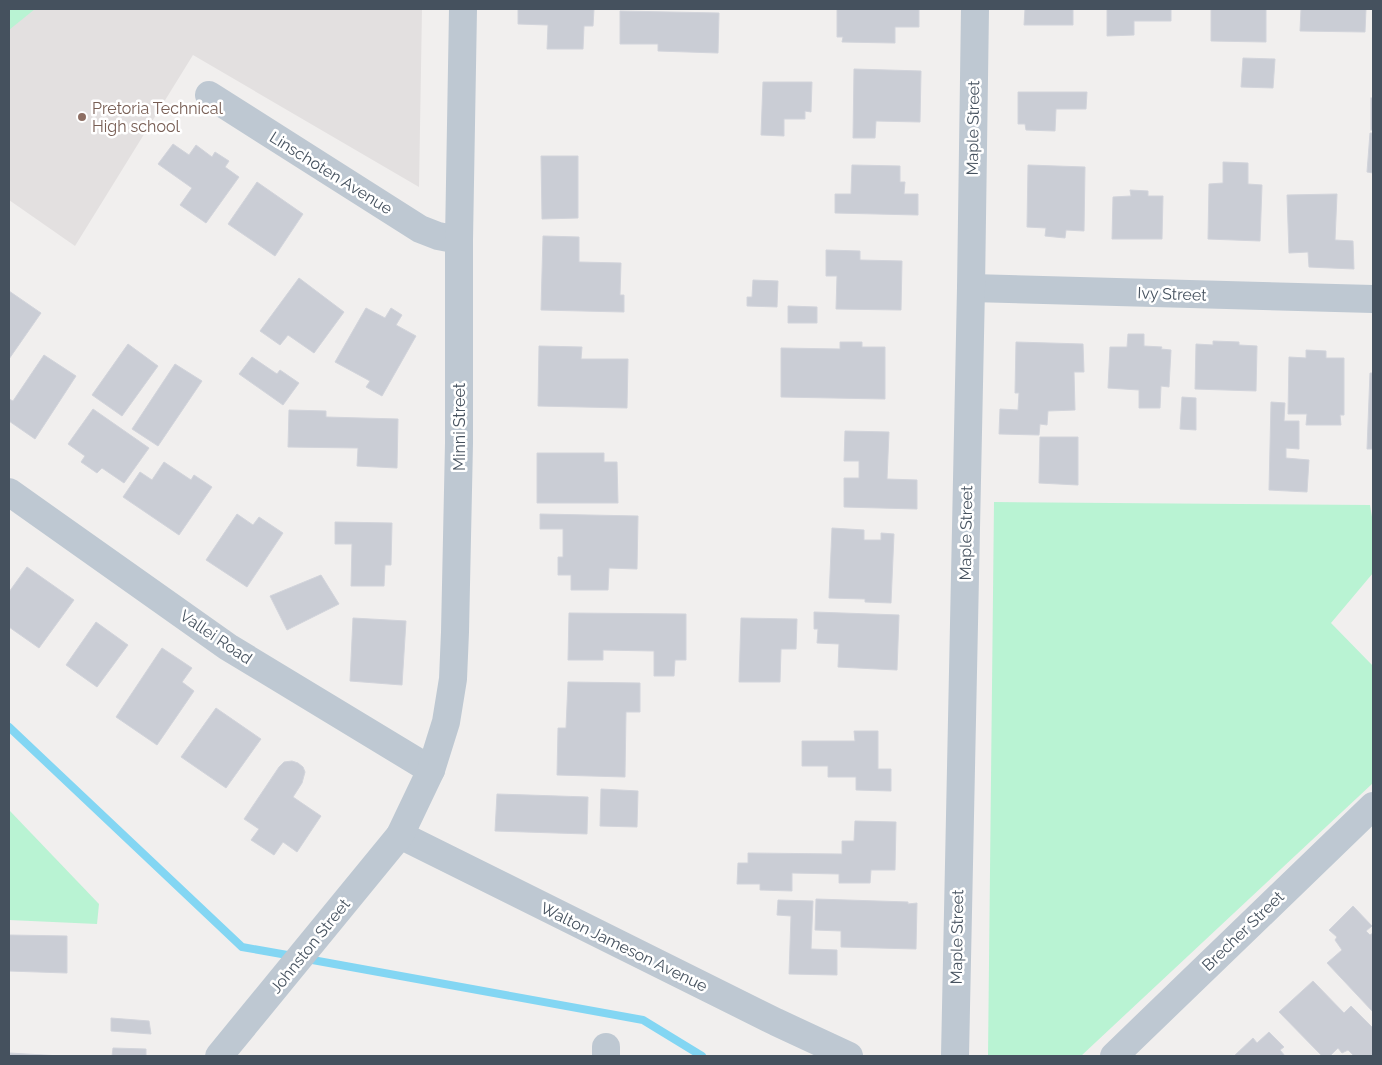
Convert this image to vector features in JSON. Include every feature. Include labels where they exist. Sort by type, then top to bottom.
[{"type":"street","name":"Minni Street","points":[[400,835],[431,770],[446,722],[454,660],[459,442],[459,240],[463,9]]},
{"type":"street","name":"Maple Street","points":[[955,1056],[975,9]]},
{"type":"street","name":"Linschoten Avenue","points":[[209,95],[420,229],[438,236],[459,240]]},
{"type":"street","name":"Ivy Street","points":[[971,288],[1373,299]]},
{"type":"street","name":"Vallei Road","points":[[9,492],[228,647],[431,770]]},
{"type":"street","name":"Brecher Street","points":[[1114,1056],[1373,806]]},
{"type":"street","name":"Johnston Street","points":[[219,1056],[400,835]]},
{"type":"street","name":"Walton Jameson Avenue","points":[[400,835],[776,1022],[849,1056]]},
{"type":"shaded area","name":"Pretoria Technical High school","points":[[9,9],[422,9],[419,187],[193,55],[75,246],[9,200]]},
{"type":"green space","points":[[9,9],[35,9],[9,30]]},
{"type":"green space","points":[[994,502],[1370,505],[1373,523],[1373,573],[1331,623],[1373,666],[1373,783],[1081,1056],[988,1056]]},
{"type":"green space","points":[[9,810],[99,904],[97,924],[9,920]]},
{"type":"building","points":[[518,9],[594,9],[593,26],[584,26],[583,49],[547,49],[548,25],[518,24]]},
{"type":"building","points":[[837,9],[919,9],[919,27],[895,27],[895,43],[842,42],[843,37],[837,37]]},
{"type":"building","points":[[1025,9],[1073,9],[1073,25],[1024,25]]},
{"type":"building","points":[[1107,9],[1171,9],[1171,21],[1134,21],[1134,35],[1107,36]]},
{"type":"building","points":[[1211,9],[1266,9],[1266,42],[1211,41]]},
{"type":"building","points":[[1301,9],[1366,9],[1365,32],[1300,31]]},
{"type":"building","points":[[620,11],[719,13],[718,53],[658,51],[658,44],[620,44]]},
{"type":"building","points":[[1243,58],[1275,59],[1273,88],[1241,87]]},
{"type":"building","points":[[854,69],[921,71],[920,122],[876,121],[875,138],[853,138]]},
{"type":"building","points":[[763,82],[812,82],[811,112],[805,111],[805,119],[784,119],[784,136],[761,135]]},
{"type":"building","points":[[1018,92],[1087,92],[1086,109],[1056,109],[1055,131],[1026,130],[1025,124],[1018,124]]},
{"type":"building","points":[[1371,98],[1373,98],[1373,130],[1371,130]]},
{"type":"building","points":[[1370,133],[1373,133],[1373,173],[1367,172]]},
{"type":"building","points":[[173,144],[189,155],[196,145],[212,157],[215,152],[229,161],[225,167],[239,177],[206,223],[180,205],[192,188],[158,164]]},
{"type":"building","points":[[541,156],[578,156],[578,218],[542,219]]},
{"type":"building","points":[[1223,162],[1248,163],[1248,184],[1262,185],[1260,241],[1208,239],[1209,184],[1223,183]]},
{"type":"building","points":[[852,165],[900,166],[900,182],[905,182],[904,194],[918,194],[918,215],[835,213],[835,194],[851,194]]},
{"type":"building","points":[[1028,165],[1085,167],[1084,231],[1066,230],[1065,238],[1045,236],[1046,228],[1027,227]]},
{"type":"building","points":[[257,182],[303,214],[275,256],[228,224]]},
{"type":"building","points":[[1130,190],[1148,191],[1148,196],[1163,196],[1162,239],[1112,239],[1113,197],[1131,196]]},
{"type":"building","points":[[1337,194],[1335,240],[1353,241],[1354,269],[1309,267],[1308,252],[1289,253],[1287,195]]},
{"type":"building","points":[[543,236],[579,237],[579,262],[621,263],[620,295],[624,295],[624,312],[541,310]]},
{"type":"building","points":[[826,250],[860,251],[860,260],[902,261],[901,310],[836,309],[837,276],[826,276]]},
{"type":"building","points":[[299,278],[344,312],[314,353],[288,335],[280,345],[260,331]]},
{"type":"building","points":[[753,280],[778,281],[777,307],[747,306],[747,297],[752,297]]},
{"type":"building","points":[[9,291],[41,313],[9,359]]},
{"type":"building","points":[[788,306],[817,307],[817,323],[788,323]]},
{"type":"building","points":[[366,308],[385,318],[391,308],[402,315],[396,325],[416,336],[382,396],[366,387],[370,381],[335,362]]},
{"type":"building","points":[[1128,334],[1144,334],[1144,346],[1162,347],[1161,349],[1171,350],[1169,387],[1161,386],[1160,408],[1139,408],[1139,390],[1108,388],[1110,347],[1127,347]]},
{"type":"building","points":[[1213,341],[1239,342],[1239,345],[1257,346],[1256,391],[1195,389],[1196,344],[1213,345]]},
{"type":"building","points":[[840,342],[862,342],[862,347],[885,347],[885,399],[781,397],[781,348],[840,349]]},
{"type":"building","points":[[1016,342],[1083,344],[1084,372],[1074,372],[1075,410],[1048,411],[1047,425],[1040,424],[1039,435],[999,434],[1000,409],[1018,410],[1019,393],[1015,393]]},
{"type":"building","points":[[128,344],[158,366],[122,416],[92,395]]},
{"type":"building","points":[[539,346],[582,347],[581,359],[628,359],[627,408],[538,406]]},
{"type":"building","points":[[1306,350],[1326,351],[1326,358],[1344,358],[1344,415],[1340,415],[1341,425],[1306,425],[1307,414],[1288,414],[1289,357],[1306,358]]},
{"type":"building","points":[[44,355],[76,376],[35,439],[9,421],[9,399],[13,401]]},
{"type":"building","points":[[252,357],[277,374],[280,370],[299,383],[283,405],[239,374]]},
{"type":"building","points":[[175,364],[202,381],[158,446],[132,429]]},
{"type":"building","points":[[1370,373],[1373,373],[1373,449],[1367,449]]},
{"type":"building","points":[[1182,397],[1196,398],[1196,430],[1180,429]]},
{"type":"building","points":[[1271,402],[1285,403],[1284,421],[1299,421],[1299,449],[1286,448],[1286,458],[1309,460],[1307,492],[1269,490]]},
{"type":"building","points":[[93,409],[149,448],[124,483],[102,468],[97,473],[81,462],[85,456],[68,444]]},
{"type":"building","points":[[289,410],[326,411],[326,417],[398,419],[397,468],[357,466],[358,448],[288,447]]},
{"type":"building","points":[[845,431],[889,432],[887,479],[917,480],[917,509],[844,507],[844,478],[859,478],[859,461],[844,461]]},
{"type":"building","points":[[1040,437],[1078,437],[1078,485],[1039,483]]},
{"type":"building","points":[[537,453],[604,453],[604,462],[617,462],[618,503],[537,503]]},
{"type":"building","points":[[164,462],[191,480],[194,475],[212,487],[179,535],[123,497],[140,472],[152,480]]},
{"type":"building","points":[[237,514],[253,525],[259,517],[283,533],[247,587],[206,560]]},
{"type":"building","points":[[540,514],[638,516],[637,569],[609,568],[608,590],[571,590],[571,575],[558,575],[558,557],[563,557],[563,529],[540,529]]},
{"type":"building","points":[[335,522],[392,523],[391,565],[385,565],[384,586],[351,586],[352,544],[335,544]]},
{"type":"building","points":[[832,528],[864,530],[864,540],[881,540],[881,533],[894,534],[891,603],[865,602],[865,599],[829,598]]},
{"type":"building","points":[[27,567],[74,600],[39,648],[9,627],[9,592]]},
{"type":"building","points":[[321,575],[339,604],[287,630],[270,596]]},
{"type":"building","points":[[814,612],[899,615],[897,670],[838,667],[839,644],[817,643],[818,629],[814,629]]},
{"type":"building","points":[[569,613],[686,614],[686,660],[675,660],[674,676],[654,676],[654,651],[603,650],[603,660],[568,660]]},
{"type":"building","points":[[353,618],[406,621],[402,685],[350,681]]},
{"type":"building","points":[[741,618],[797,619],[796,649],[781,649],[780,682],[739,682]]},
{"type":"building","points":[[96,622],[128,645],[97,687],[66,665]]},
{"type":"building","points":[[162,648],[192,668],[182,682],[194,691],[157,745],[116,717]]},
{"type":"building","points":[[568,682],[640,683],[640,712],[626,712],[625,777],[557,775],[558,728],[566,728]]},
{"type":"building","points":[[216,708],[261,739],[226,788],[181,757]]},
{"type":"building","points":[[854,731],[878,731],[878,769],[891,769],[891,791],[856,790],[856,777],[828,777],[828,766],[802,766],[802,741],[855,741]]},
{"type":"building","points":[[292,761],[303,767],[305,772],[302,783],[293,797],[321,816],[297,852],[283,842],[274,855],[251,840],[259,829],[244,819],[279,767],[284,762]]},
{"type":"building","points":[[601,789],[638,791],[637,827],[600,826]]},
{"type":"building","points":[[497,794],[588,797],[587,834],[495,831]]},
{"type":"building","points":[[855,821],[896,822],[895,870],[871,870],[870,883],[839,883],[839,874],[792,873],[792,891],[760,890],[760,884],[737,884],[738,863],[748,863],[748,853],[842,854],[842,841],[854,841]]},
{"type":"building","points":[[816,899],[917,903],[916,949],[841,947],[841,931],[815,930]]},
{"type":"building","points":[[778,900],[813,901],[811,949],[837,950],[837,975],[789,974],[791,916],[777,915]]},
{"type":"building","points":[[1353,906],[1372,926],[1366,931],[1370,935],[1373,933],[1373,1012],[1327,963],[1342,950],[1335,940],[1337,937],[1329,930]]},
{"type":"building","points":[[9,935],[67,936],[67,973],[9,971]]},
{"type":"building","points":[[1313,981],[1344,1013],[1351,1006],[1373,1028],[1373,1056],[1354,1056],[1348,1050],[1342,1053],[1338,1048],[1330,1056],[1322,1056],[1279,1012]]},
{"type":"building","points":[[111,1018],[149,1021],[151,1034],[111,1031]]},
{"type":"building","points":[[1269,1032],[1284,1047],[1280,1050],[1285,1056],[1234,1056],[1253,1038],[1257,1043]]},
{"type":"building","points":[[113,1048],[146,1049],[146,1056],[112,1056]]},
{"type":"building","points":[[9,1053],[61,1056],[9,1056]]},
{"type":"waterway","points":[[9,727],[242,947],[293,956]]},
{"type":"waterway","points":[[307,959],[643,1020],[702,1056]]},
{"type":"place","name":"Pretoria Technical High school","points":[[82,117]]}]
